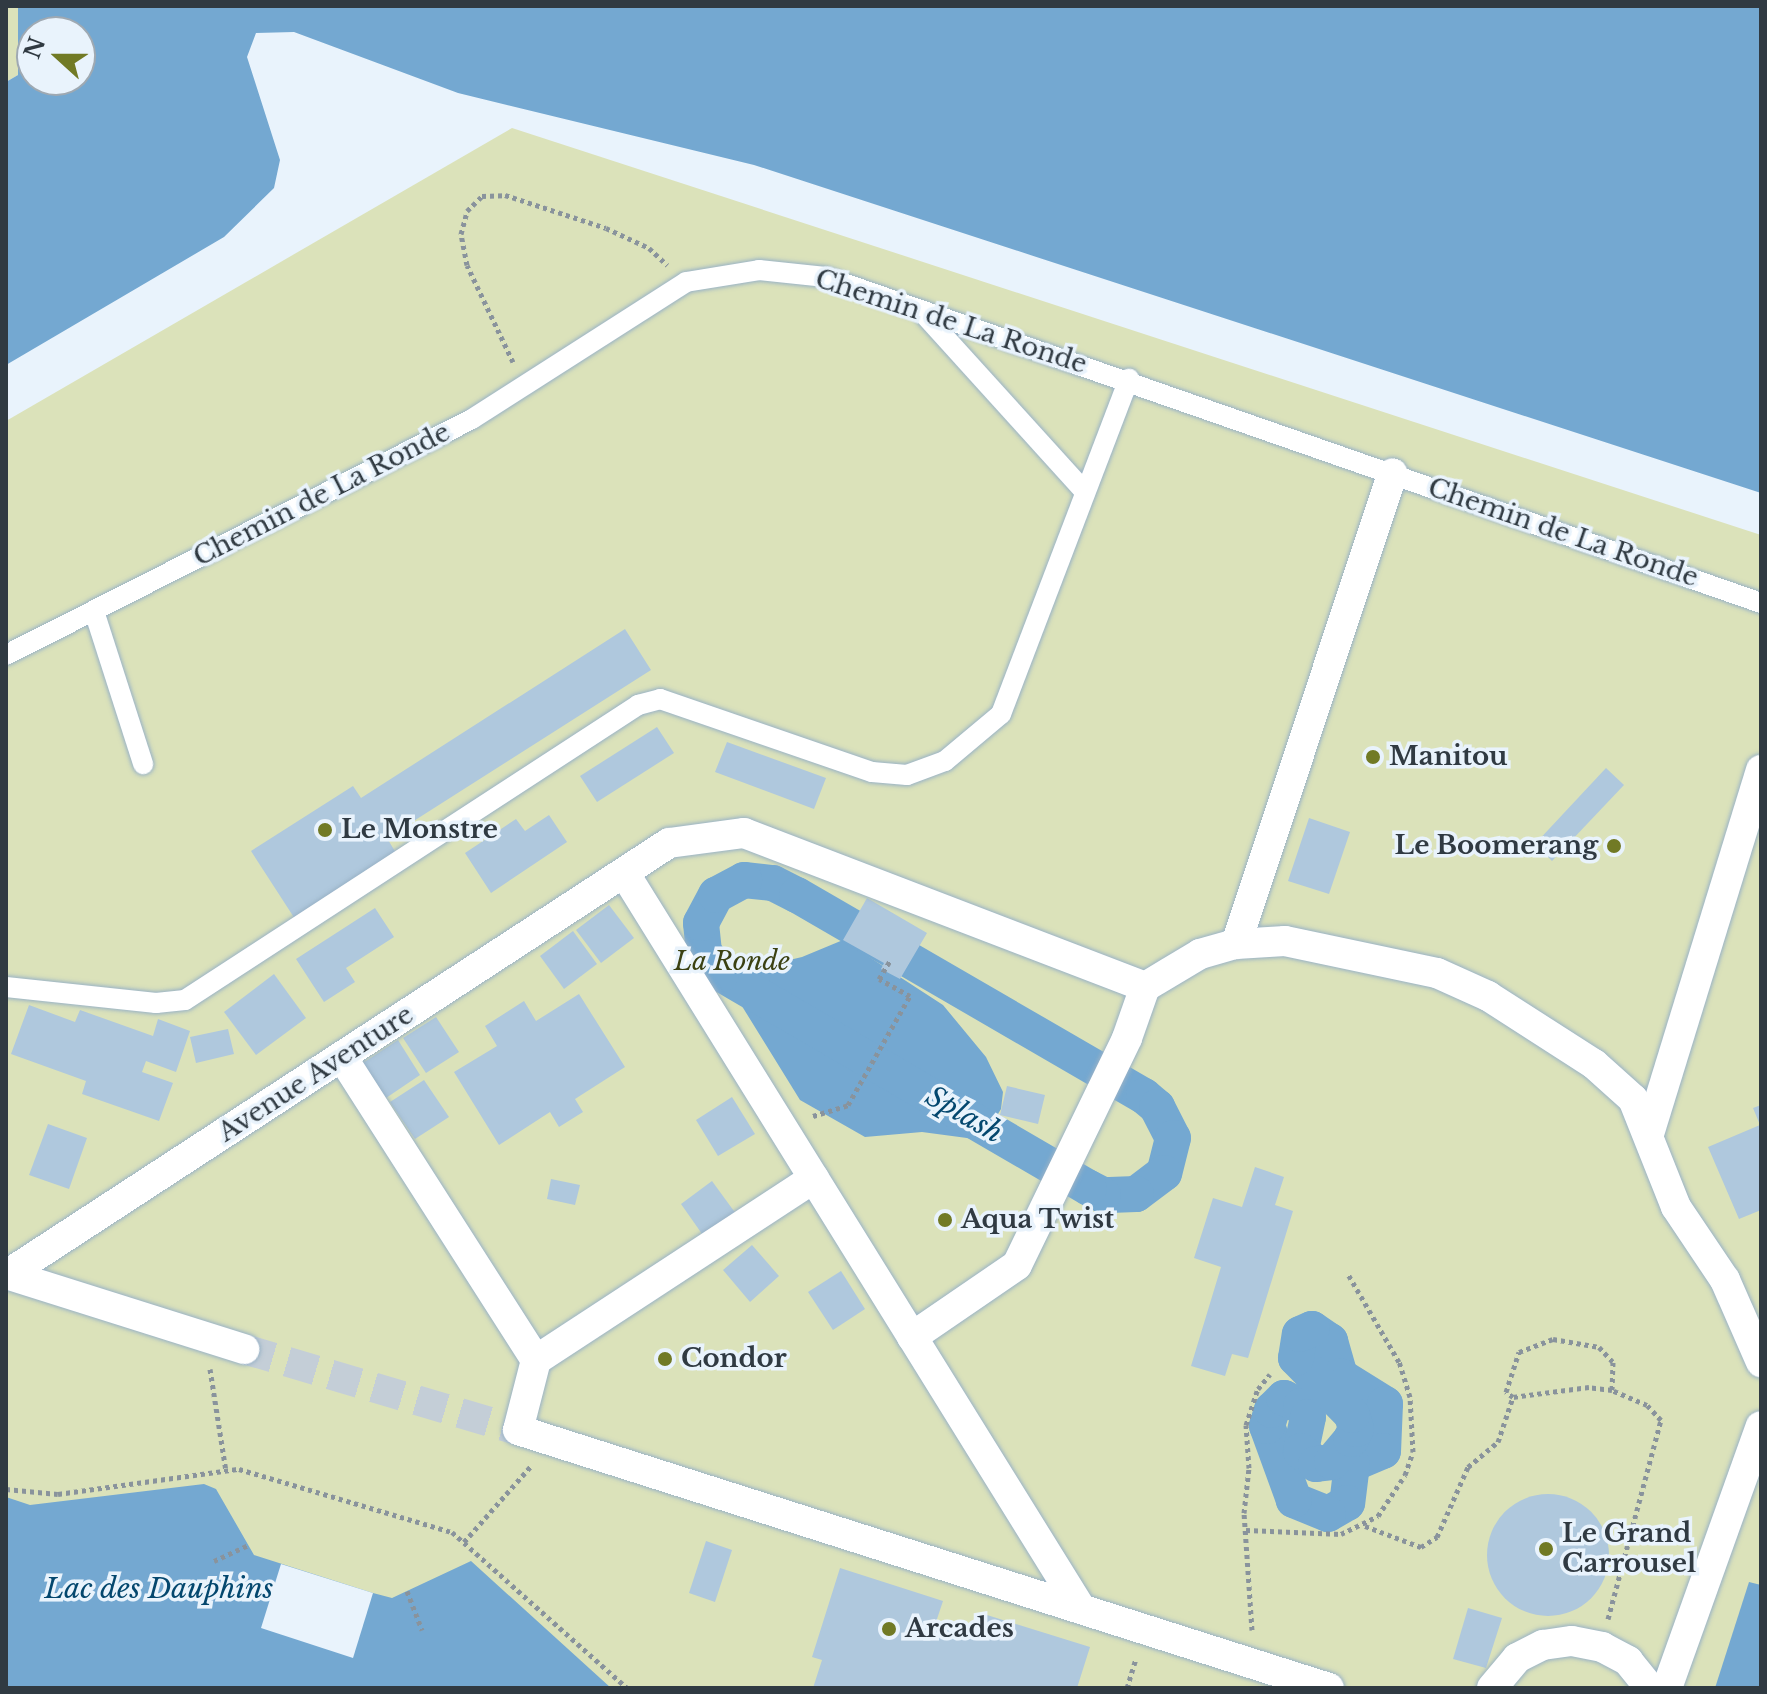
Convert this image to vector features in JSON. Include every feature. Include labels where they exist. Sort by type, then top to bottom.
[{"type":"street","points":[[1236,944],[1393,473]]},
{"type":"street","points":[[1649,1134],[1761,770]]},
{"type":"street","name":"Avenue Aventure","points":[[7,1274],[669,843],[744,833],[1145,987]]},
{"type":"street","points":[[625,874],[1081,1609]]},
{"type":"street","points":[[912,1337],[1017,1265],[1127,1038],[1145,987],[1200,954],[1236,944],[1285,941],[1437,973],[1488,996],[1594,1064],[1633,1099],[1676,1207],[1725,1280],[1761,1359]]},
{"type":"street","points":[[342,1057],[536,1360]]},
{"type":"street","points":[[814,1178],[536,1360],[518,1430],[1329,1688]]},
{"type":"street","points":[[7,1274],[244,1349]]},
{"type":"street","points":[[1667,1688],[1761,1426]]},
{"type":"street","points":[[1492,1688],[1517,1658],[1543,1645],[1572,1641],[1602,1647],[1628,1661],[1650,1688]]},
{"type":"lane","name":"Chemin de La Ronde","points":[[6,655],[472,419],[686,282],[759,270],[826,277],[1129,379],[1761,603]]},
{"type":"lane","points":[[919,308],[1085,492]]},
{"type":"lane","points":[[6,987],[156,1003],[185,1000],[638,705],[660,699],[872,772],[907,775],[945,761],[1001,714],[1129,379]]},
{"type":"lane","points":[[94,611],[143,764]]},
{"type":"path","points":[[523,385],[467,265],[461,234],[467,211],[482,196],[505,195],[606,228],[649,248],[686,282]]},
{"type":"path","points":[[782,1127],[848,1105],[910,996],[879,979],[890,961]]},
{"type":"path","points":[[1246,1530],[1324,1535],[1364,1526],[1393,1498],[1405,1475],[1415,1428],[1399,1362],[1348,1274]]},
{"type":"path","points":[[204,1336],[226,1471]]},
{"type":"path","points":[[1602,1647],[1661,1420],[1647,1405],[1612,1390],[1589,1387],[1513,1397],[1506,1392],[1519,1352],[1553,1339],[1599,1347],[1613,1362],[1612,1390]]},
{"type":"path","points":[[1250,1663],[1254,1604],[1246,1530],[1246,1425],[1258,1389],[1270,1374]]},
{"type":"path","points":[[1364,1526],[1421,1547],[1437,1537],[1468,1467],[1498,1442],[1513,1397]]},
{"type":"path","points":[[464,1542],[553,1441]]},
{"type":"path","points":[[6,1489],[58,1494],[239,1469],[437,1528],[464,1542],[627,1688]]},
{"type":"path","points":[[214,1561],[248,1545]]},
{"type":"path","points":[[407,1591],[422,1630]]},
{"type":"green space","points":[[6,6],[18,6],[16,76],[6,82]]},
{"type":"green space","name":"La Ronde","points":[[512,128],[1761,535],[1761,1688],[6,1688],[6,421]]},
{"type":"water","points":[[18,6],[1761,6],[1761,493],[754,165],[458,93],[294,32],[256,33],[247,57],[280,160],[274,188],[224,237],[6,365],[6,82],[16,76],[16,96],[96,96],[96,16],[18,16]]},
{"type":"water","points":[[843,940],[943,1005],[986,1057],[1003,1092],[1001,1109],[982,1140],[922,1132],[865,1137],[800,1100],[732,990],[743,971],[802,957]]},
{"type":"water","name":"Lac des Dauphins","points":[[204,1484],[216,1489],[254,1555],[373,1593],[392,1598],[471,1561],[611,1688],[6,1688],[6,1497],[30,1505]]},
{"type":"water","points":[[1749,1582],[1761,1585],[1761,1688],[1715,1688]]},
{"type":"pier","points":[[281,1564],[373,1593],[353,1658],[261,1628]]},
{"type":"building","points":[[625,629],[651,670],[387,838],[396,853],[295,919],[251,851],[353,786],[361,798]]},
{"type":"building","points":[[657,727],[674,753],[597,802],[580,776]]},
{"type":"building","points":[[727,742],[826,778],[814,809],[715,772]]},
{"type":"building","points":[[1606,768],[1624,785],[1552,861],[1535,844]]},
{"type":"building","points":[[549,815],[567,842],[491,893],[465,853],[516,819],[525,831]]},
{"type":"building","points":[[1309,818],[1350,832],[1329,894],[1288,881]]},
{"type":"building","points":[[867,898],[927,933],[900,979],[881,969],[884,963],[843,940]]},
{"type":"building","points":[[609,905],[634,938],[601,963],[576,930]]},
{"type":"building","points":[[375,908],[394,937],[346,968],[355,982],[324,1002],[296,959]]},
{"type":"building","points":[[573,931],[597,964],[564,989],[540,956]]},
{"type":"building","points":[[274,974],[306,1018],[256,1055],[224,1012]]},
{"type":"building","points":[[579,994],[625,1067],[575,1099],[583,1112],[559,1127],[550,1112],[499,1145],[454,1072],[497,1046],[485,1026],[524,1001],[536,1021]]},
{"type":"building","points":[[29,1005],[75,1022],[80,1010],[153,1036],[158,1019],[190,1031],[176,1072],[146,1061],[142,1072],[173,1083],[159,1121],[82,1094],[86,1081],[11,1054]]},
{"type":"building","points":[[436,1017],[459,1052],[426,1073],[403,1038]]},
{"type":"building","points":[[228,1029],[234,1054],[196,1063],[190,1037]]},
{"type":"building","points":[[398,1040],[420,1075],[386,1098],[363,1063]]},
{"type":"building","points":[[424,1080],[449,1117],[415,1139],[390,1102]]},
{"type":"building","points":[[1007,1086],[1045,1095],[1038,1124],[1000,1115]]},
{"type":"building","points":[[732,1097],[755,1134],[718,1156],[696,1120]]},
{"type":"building","points":[[1761,1105],[1761,1210],[1739,1219],[1708,1147],[1760,1125],[1753,1108]]},
{"type":"building","points":[[48,1124],[87,1138],[69,1189],[29,1175]]},
{"type":"building","points":[[1255,1167],[1284,1177],[1275,1205],[1293,1211],[1248,1358],[1232,1354],[1225,1376],[1191,1366],[1221,1267],[1194,1258],[1213,1198],[1242,1207]]},
{"type":"building","points":[[551,1179],[580,1185],[575,1205],[547,1199]]},
{"type":"building","points":[[712,1181],[739,1218],[707,1241],[681,1204]]},
{"type":"building","points":[[752,1245],[779,1276],[750,1302],[723,1270]]},
{"type":"building","points":[[841,1271],[865,1309],[833,1330],[808,1292]]},
{"type":"building","points":[[1548,1494],[1571,1499],[1591,1512],[1604,1532],[1609,1555],[1604,1578],[1591,1598],[1571,1611],[1548,1616],[1525,1611],[1505,1598],[1492,1578],[1487,1555],[1492,1532],[1505,1512],[1525,1499]]},
{"type":"building","points":[[706,1541],[732,1550],[715,1602],[689,1593]]},
{"type":"building","name":"Arcades","points":[[840,1568],[943,1601],[936,1622],[981,1636],[987,1615],[1090,1647],[1077,1688],[813,1688],[822,1660],[812,1657]]},
{"type":"building","points":[[1468,1608],[1502,1618],[1486,1668],[1453,1659]]},
{"type":"waterway","name":"Splash","points":[[744,880],[773,883],[797,895],[1144,1096],[1157,1107],[1173,1138],[1164,1173],[1136,1194],[1103,1195],[721,974],[704,952],[701,923],[716,895],[744,880]]},
{"type":"waterway","points":[[1312,1329],[1330,1341],[1340,1376],[1385,1404],[1383,1451],[1352,1464],[1347,1503],[1328,1514],[1294,1500],[1267,1426],[1272,1410],[1284,1398],[1301,1406],[1308,1417],[1301,1451],[1316,1464],[1332,1462],[1356,1429],[1352,1415],[1296,1358],[1300,1334],[1312,1329]]},
{"type":"tunnel","points":[[244,1349],[518,1430]]},
{"type":"place","name":"Manitou","points":[[1373,757]]},
{"type":"place","name":"Le Monstre","points":[[325,830]]},
{"type":"place","name":"Le Boomerang","points":[[1614,846]]},
{"type":"place","name":"Aqua Twist","points":[[945,1220]]},
{"type":"place","name":"Condor","points":[[665,1359]]},
{"type":"place","name":"Le Grand Carrousel","points":[[1546,1549]]},
{"type":"place","name":"Arcades","points":[[889,1629]]}]
